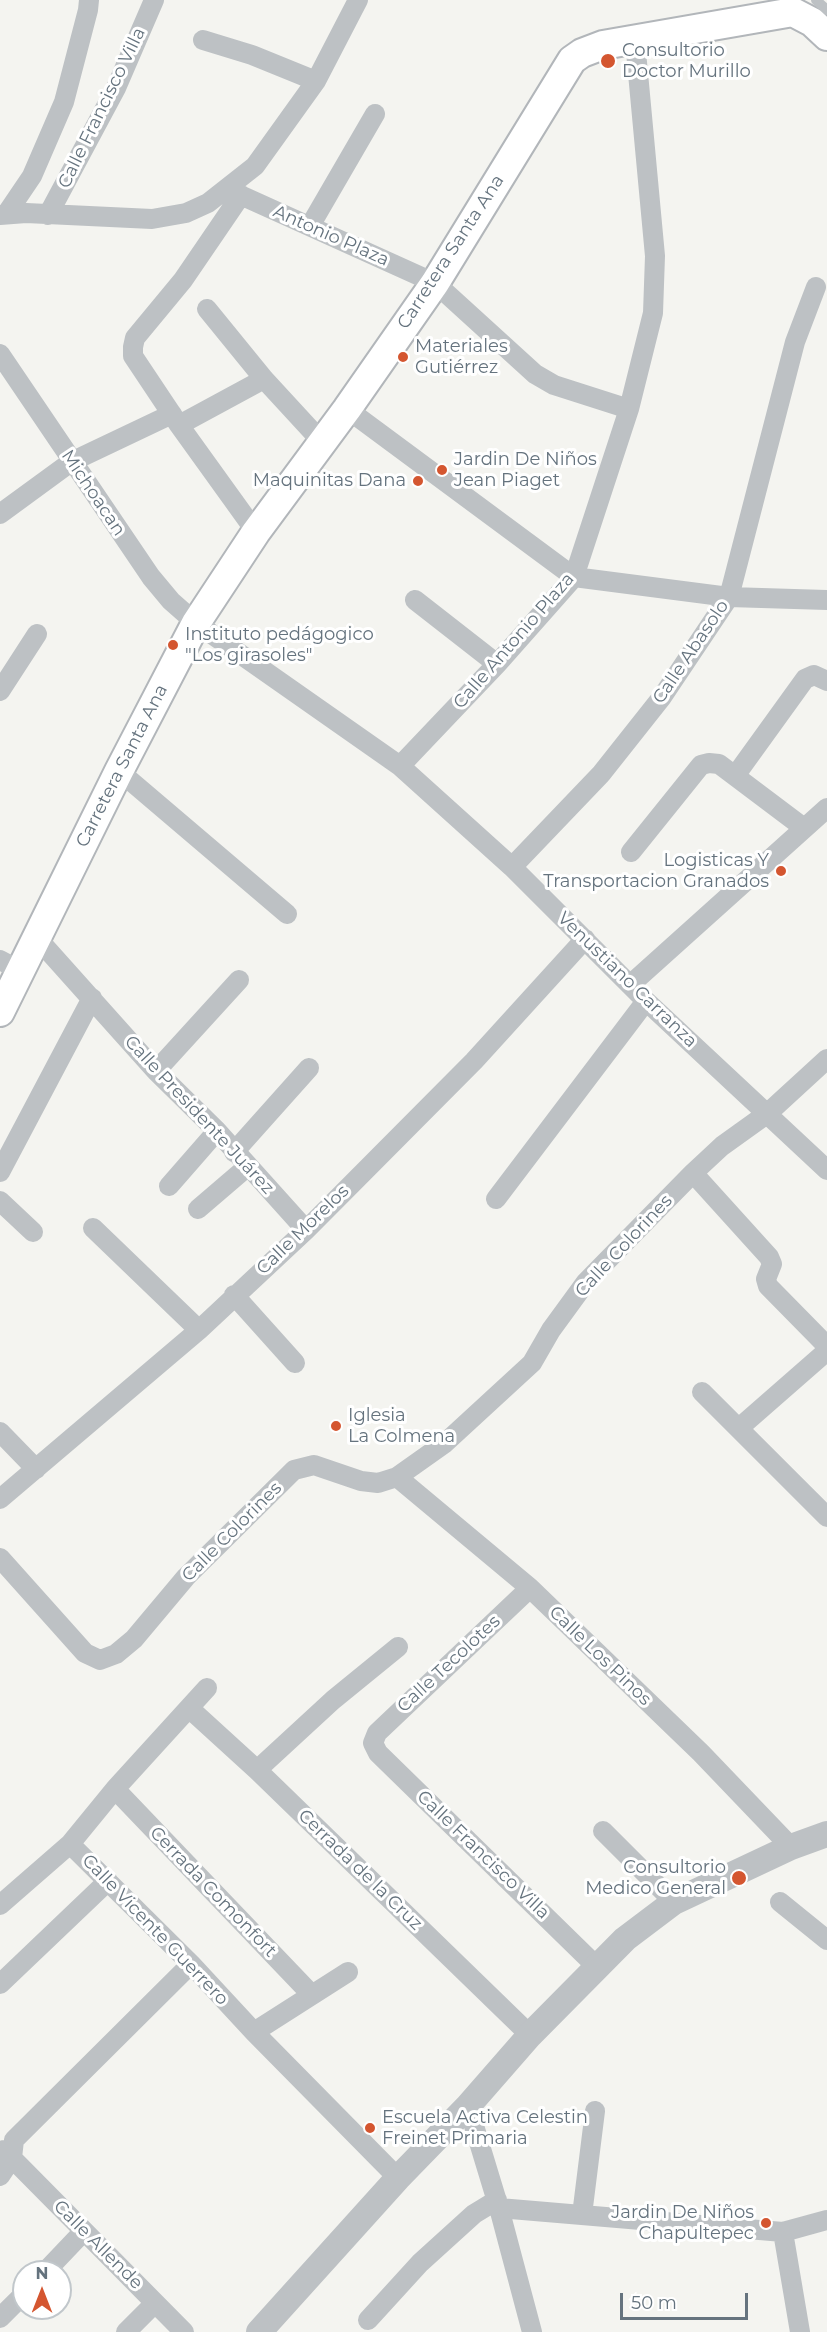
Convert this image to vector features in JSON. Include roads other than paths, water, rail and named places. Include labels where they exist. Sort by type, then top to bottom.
[{"type":"main road","points":[[798,4],[827,36]]},
{"type":"main road","name":"Carretera Santa Ana","points":[[0,1012],[10,966],[37,938],[119,771],[196,623],[256,532],[435,283],[572,60],[592,48],[635,41],[798,4]]},
{"type":"street","points":[[4,214],[32,176],[60,112],[88,10],[88,0]]},
{"type":"street","name":"Calle Francisco Villa","points":[[48,215],[116,88],[154,0]]},
{"type":"street","points":[[256,532],[175,420],[133,356],[135,338],[183,280],[234,192],[316,81],[358,0]]},
{"type":"street","points":[[203,40],[252,54],[316,81]]},
{"type":"street","name":"Calle Antonio Plaza","points":[[400,766],[497,664],[574,577],[629,409],[653,313],[655,267],[652,206],[635,41]]},
{"type":"street","points":[[310,226],[375,114]]},
{"type":"street","points":[[4,214],[152,219],[186,213],[234,192]]},
{"type":"street","name":"Antonio Plaza","points":[[234,192],[435,283],[535,374],[554,385],[629,409]]},
{"type":"street","name":"Calle Abasolo","points":[[512,867],[602,774],[662,698],[729,597],[795,342],[816,288]]},
{"type":"street","points":[[207,309],[264,379],[322,442]]},
{"type":"street","name":"Michoacan","points":[[0,354],[150,577],[171,601],[196,623],[400,766]]},
{"type":"street","points":[[0,514],[71,462],[175,420],[264,379]]},
{"type":"street","points":[[347,408],[574,577],[729,597],[827,600]]},
{"type":"street","points":[[415,600],[497,664]]},
{"type":"street","points":[[0,691],[38,634]]},
{"type":"street","points":[[735,776],[805,679],[814,675],[827,681]]},
{"type":"street","points":[[631,852],[701,765],[714,763],[804,828]]},
{"type":"street","name":"Venustiano Carranza","points":[[400,766],[512,867],[646,1001],[827,1170]]},
{"type":"street","points":[[119,771],[287,914]]},
{"type":"street","points":[[630,985],[827,808]]},
{"type":"street","name":"Calle Presidente Juárez","points":[[37,938],[156,1071],[217,1131],[306,1230]]},
{"type":"street","name":"Calle Morelos","points":[[0,1499],[199,1330],[306,1230],[370,1163],[474,1061],[585,939]]},
{"type":"street","points":[[156,1071],[239,980]]},
{"type":"street","points":[[0,1172],[92,998]]},
{"type":"street","points":[[496,1199],[646,1001]]},
{"type":"street","name":"Calle Colorines","points":[[0,1558],[85,1653],[100,1660],[116,1654],[134,1639],[186,1577],[294,1470],[314,1465],[361,1481],[378,1483],[397,1477],[445,1443],[532,1363],[551,1330],[586,1282],[693,1173],[722,1146],[768,1113],[827,1059]]},
{"type":"street","points":[[198,1209],[241,1159],[309,1068]]},
{"type":"street","points":[[169,1186],[217,1131]]},
{"type":"street","points":[[693,1173],[769,1257],[772,1264],[766,1279],[768,1286],[827,1346]]},
{"type":"street","points":[[0,1201],[33,1232]]},
{"type":"street","points":[[93,1228],[199,1330]]},
{"type":"street","points":[[234,1295],[296,1363]]},
{"type":"street","points":[[739,1428],[827,1351]]},
{"type":"street","points":[[702,1392],[827,1517]]},
{"type":"street","points":[[0,1432],[36,1469]]},
{"type":"street","name":"Calle Los Pinos","points":[[397,1477],[530,1588],[701,1753],[791,1847]]},
{"type":"street","name":"Calle Tecolotes","points":[[374,1743],[377,1733],[530,1588]]},
{"type":"street","points":[[257,1770],[333,1700],[398,1647]]},
{"type":"street","points":[[70,1844],[115,1790],[207,1688]]},
{"type":"street","name":"Cerrada de la Cruz","points":[[189,1708],[257,1770],[530,2035]]},
{"type":"street","name":"Calle Francisco Villa","points":[[374,1743],[378,1753],[596,1966]]},
{"type":"street","name":"Cerrada Comonfort","points":[[115,1790],[311,1994]]},
{"type":"street","points":[[603,1831],[674,1902]]},
{"type":"street","points":[[266,2329],[398,2178],[468,2106],[530,2035],[596,1966],[650,1918],[674,1902],[791,1847],[827,1834]]},
{"type":"street","name":"Calle Vicente Guerrero","points":[[0,1905],[70,1844],[398,2178]]},
{"type":"street","points":[[0,1984],[108,1881]]},
{"type":"street","points":[[780,1902],[827,1940]]},
{"type":"street","points":[[0,2176],[6,2152],[14,2140],[191,1965]]},
{"type":"street","points":[[254,2032],[348,1972]]},
{"type":"street","points":[[468,2106],[498,2204],[532,2332]]},
{"type":"street","points":[[582,2215],[594,2111]]},
{"type":"street","name":"Calle Allende","points":[[6,2152],[184,2332]]},
{"type":"street","points":[[368,2320],[420,2263],[474,2214],[498,2204],[582,2215],[783,2232],[827,2220]]},
{"type":"street","points":[[56,2260],[84,2231]]},
{"type":"street","points":[[783,2232],[800,2332]]},
{"type":"street","points":[[126,2332],[155,2303]]},
{"type":"street","points":[[0,2318],[12,2306]]},
{"type":"lane","points":[[798,4],[827,10]]},
{"type":"place","name":"Consultorio Doctor Murillo","points":[[608,61]]},
{"type":"place","name":"Materiales Gutiérrez","points":[[403,357]]},
{"type":"place","name":"Jardin De Niños Jean Piaget","points":[[442,470]]},
{"type":"place","name":"Maquinitas Dana","points":[[418,481]]},
{"type":"place","name":"Instituto pedágogico \"Los girasoles\"","points":[[173,645]]},
{"type":"place","name":"Logisticas Y Transportacion Granados","points":[[781,871]]},
{"type":"place","name":"Iglesia La Colmena","points":[[336,1426]]},
{"type":"place","name":"Consultorio Medico General","points":[[739,1878]]},
{"type":"place","name":"Escuela Activa Celestin Freinet Primaria","points":[[370,2128]]},
{"type":"place","name":"Jardin De Niños Chapultepec","points":[[766,2223]]}]
